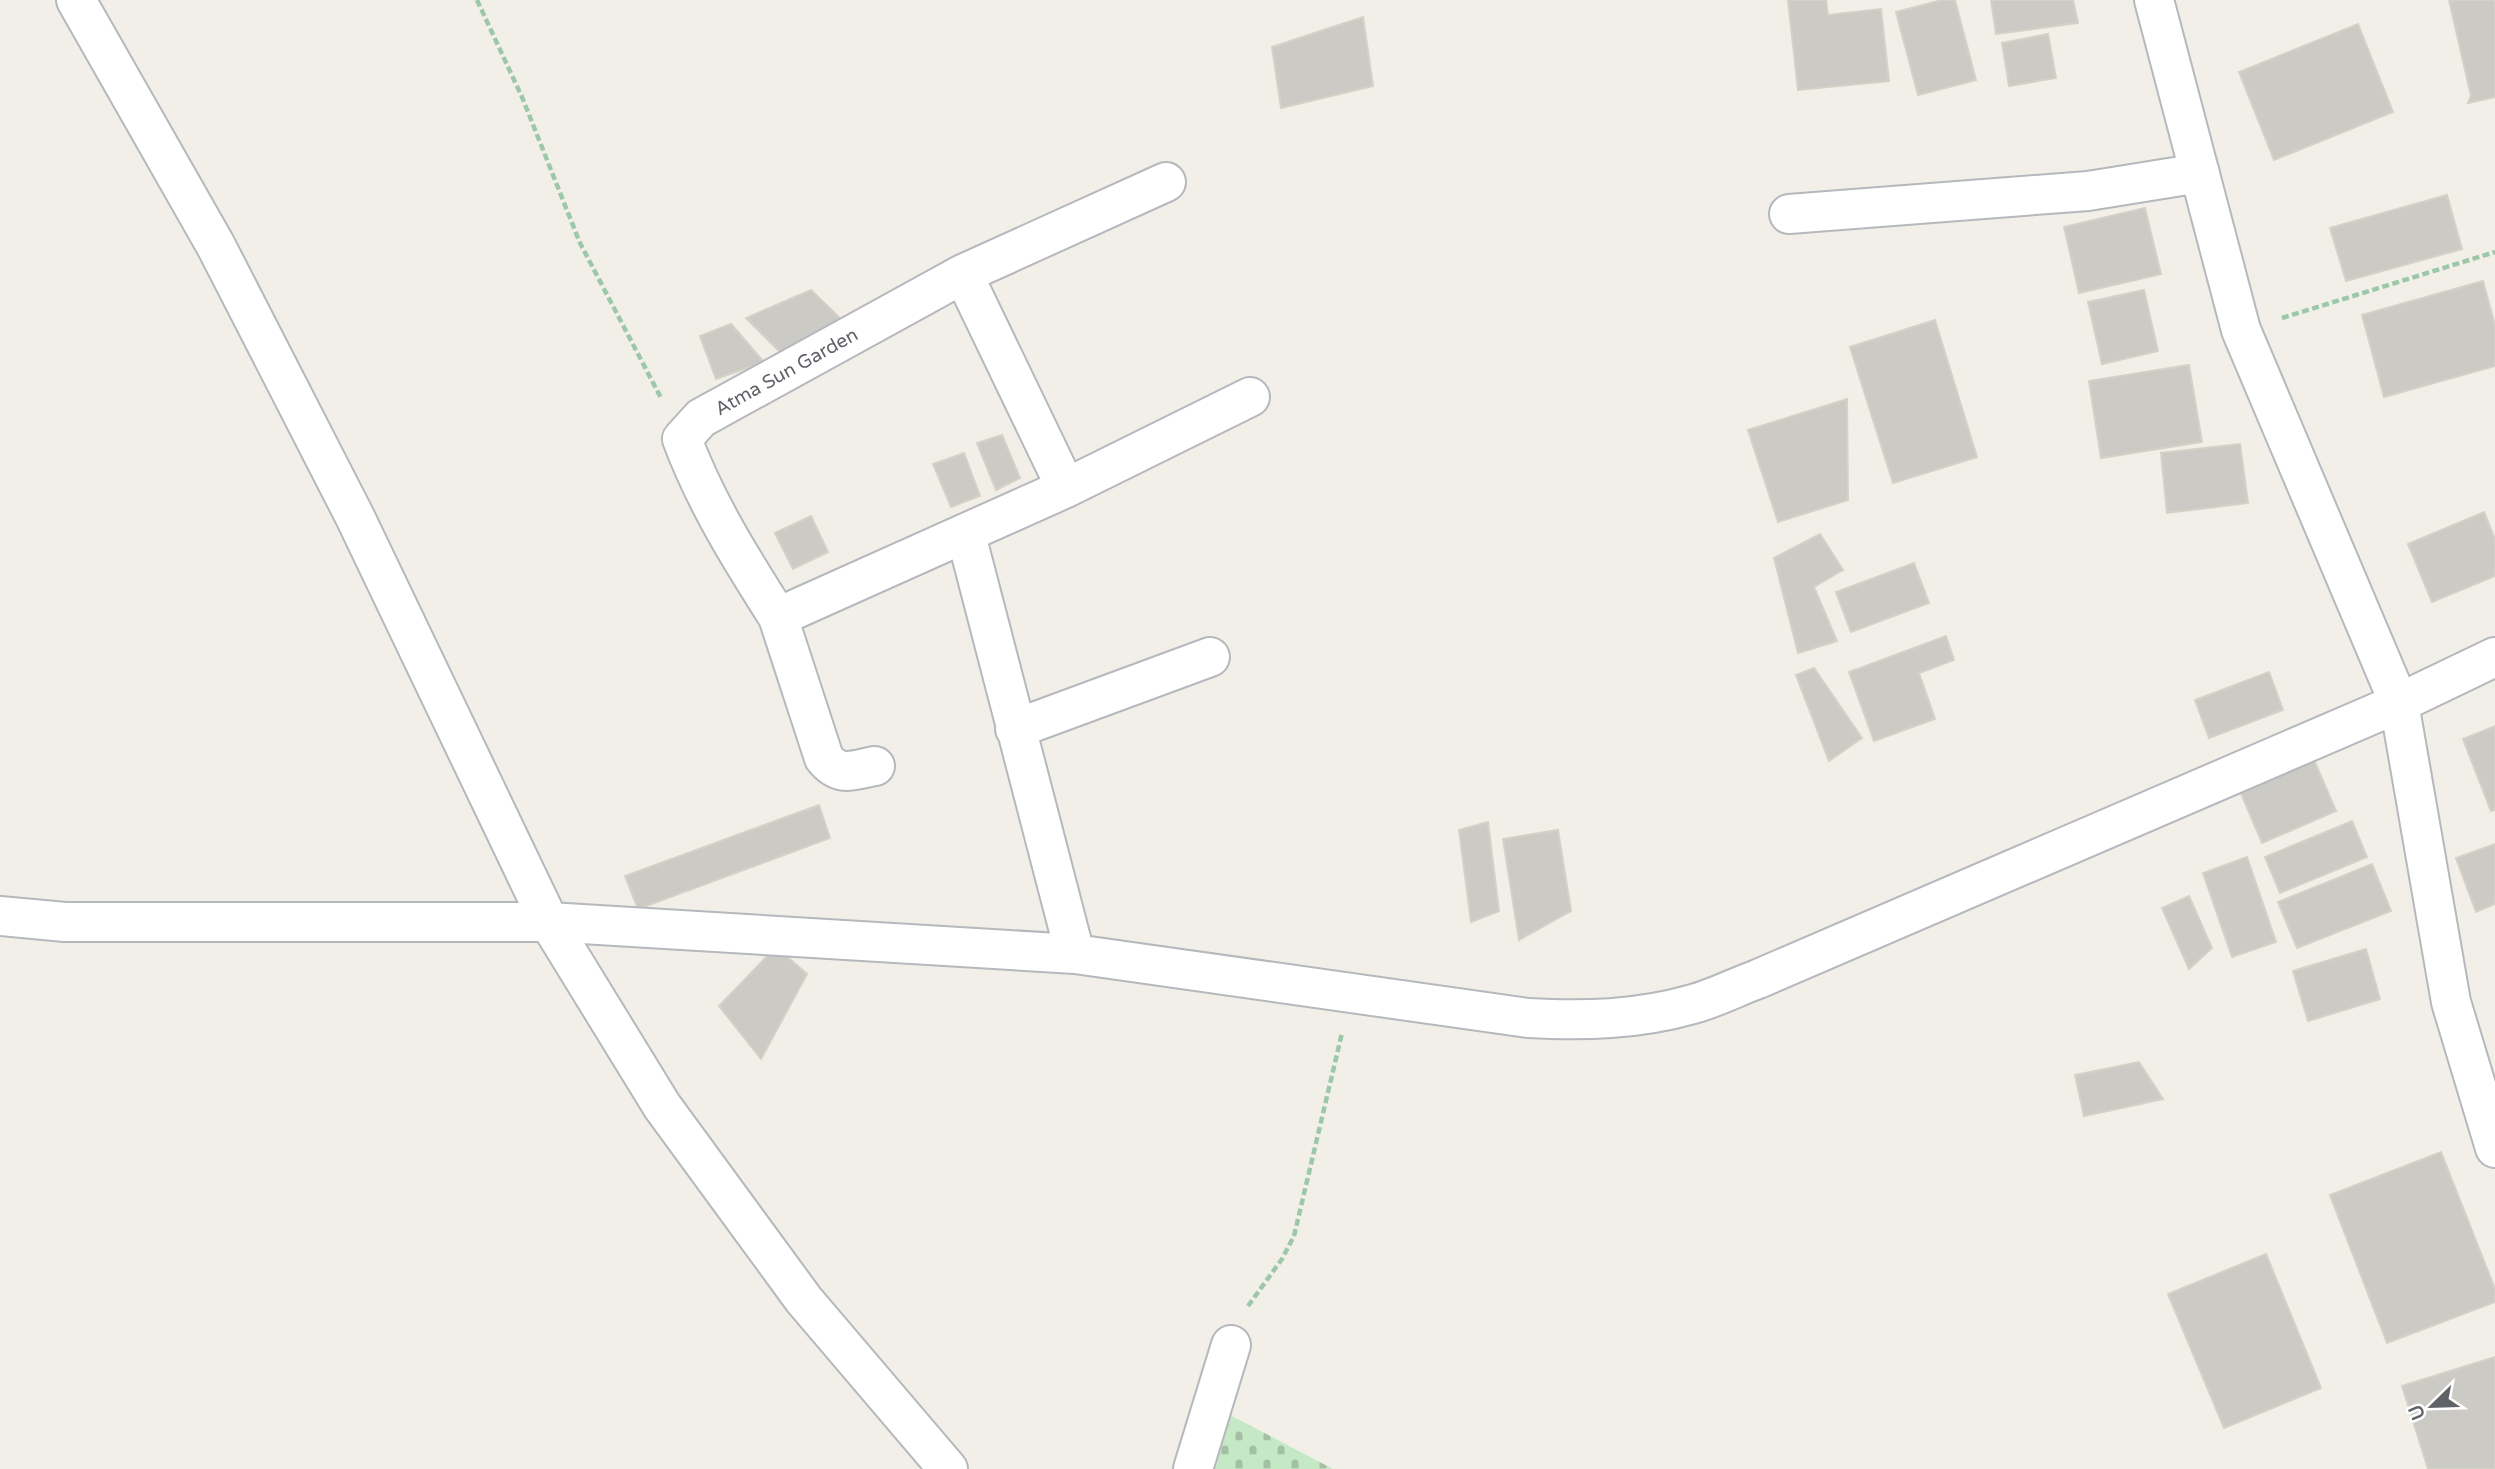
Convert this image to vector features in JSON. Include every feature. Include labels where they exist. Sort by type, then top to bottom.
[{"type":"street","points":[[76,0],[216,246],[273,357],[355,517],[549,922],[662,1106],[804,1300],[948,1469]]},
{"type":"street","points":[[2154,0],[2242,330],[2399,703],[2451,1002],[2495,1148]]},
{"type":"street","points":[[1789,214],[2088,191],[2200,173]]},
{"type":"street","name":"Atma Sun Garden","points":[[682,439],[701,418],[963,274],[1166,182]]},
{"type":"street","points":[[963,274],[1066,488]]},
{"type":"street","points":[[778,617],[1066,488],[1250,397]]},
{"type":"street","points":[[682,439],[716,516],[778,617],[824,758],[832,768],[845,772],[876,766]]},
{"type":"street","points":[[966,534],[1075,954]]},
{"type":"street","points":[[1015,729],[1210,657]]},
{"type":"street","points":[[0,916],[65,922],[549,922],[1075,954],[1528,1018],[1583,1021],[1630,1017],[1693,1004],[2399,703],[2495,657]]},
{"type":"street","points":[[1193,1469],[1231,1345]]},
{"type":"path","points":[[477,0],[522,97],[580,243],[682,439]]},
{"type":"path","points":[[2242,330],[2495,253]]},
{"type":"path","points":[[1231,1345],[1249,1305],[1282,1259],[1294,1236],[1352,994]]},
{"type":"green space","points":[[1226,1413],[1333,1469],[1210,1469]]},
{"type":"building","points":[[1788,0],[1826,0],[1828,15],[1881,9],[1889,81],[1798,90]]},
{"type":"building","points":[[1942,0],[1955,0],[1976,80],[1918,95],[1896,12]]},
{"type":"building","points":[[1991,0],[2073,0],[2078,23],[1996,34]]},
{"type":"building","points":[[2449,0],[2495,0],[2495,97],[2468,103],[2471,96]]},
{"type":"building","points":[[1363,17],[1373,86],[1281,108],[1272,47]]},
{"type":"building","points":[[2358,24],[2393,112],[2274,160],[2239,72]]},
{"type":"building","points":[[2048,34],[2056,78],[2009,86],[2002,43]]},
{"type":"building","points":[[2447,195],[2462,249],[2346,281],[2330,228]]},
{"type":"building","points":[[2145,208],[2161,274],[2079,293],[2064,227]]},
{"type":"building","points":[[2483,281],[2495,325],[2495,366],[2384,397],[2362,315]]},
{"type":"building","points":[[811,290],[842,320],[782,354],[746,318]]},
{"type":"building","points":[[2144,290],[2158,351],[2102,364],[2088,302]]},
{"type":"building","points":[[1935,320],[1977,457],[1893,483],[1850,347]]},
{"type":"building","points":[[731,324],[764,362],[716,379],[700,336]]},
{"type":"building","points":[[2189,365],[2202,442],[2101,458],[2089,381]]},
{"type":"building","points":[[1847,399],[1848,500],[1778,522],[1748,430]]},
{"type":"building","points":[[1002,435],[1020,478],[996,490],[977,443]]},
{"type":"building","points":[[2240,444],[2248,503],[2167,513],[2161,453]]},
{"type":"building","points":[[964,453],[980,496],[951,507],[933,464]]},
{"type":"building","points":[[2484,512],[2495,539],[2495,576],[2432,602],[2408,544]]},
{"type":"building","points":[[811,516],[828,552],[793,569],[775,533]]},
{"type":"building","points":[[1820,534],[1843,570],[1814,587],[1837,641],[1798,653],[1774,558]]},
{"type":"building","points":[[1914,563],[1929,603],[1851,632],[1836,592]]},
{"type":"building","points":[[1946,636],[1954,660],[1919,673],[1935,719],[1874,741],[1849,672]]},
{"type":"building","points":[[1814,668],[1862,738],[1829,761],[1796,675]]},
{"type":"building","points":[[2269,672],[2283,710],[2209,738],[2195,700]]},
{"type":"building","points":[[2495,726],[2495,810],[2491,811],[2463,739]]},
{"type":"building","points":[[2314,760],[2336,811],[2262,843],[2240,791]]},
{"type":"building","points":[[819,805],[830,838],[638,909],[625,876]]},
{"type":"building","points":[[2352,821],[2367,857],[2280,893],[2265,857]]},
{"type":"building","points":[[1488,822],[1499,911],[1471,922],[1459,830]]},
{"type":"building","points":[[1558,830],[1571,911],[1519,940],[1503,839]]},
{"type":"building","points":[[2495,844],[2495,904],[2476,912],[2456,858]]},
{"type":"building","points":[[2247,857],[2276,942],[2232,957],[2203,873]]},
{"type":"building","points":[[2372,864],[2391,911],[2297,948],[2278,902]]},
{"type":"building","points":[[2189,896],[2212,948],[2189,969],[2162,908]]},
{"type":"building","points":[[776,947],[807,974],[761,1059],[719,1006]]},
{"type":"building","points":[[2366,949],[2380,999],[2308,1021],[2293,971]]},
{"type":"building","points":[[2139,1062],[2163,1099],[2084,1116],[2075,1075]]},
{"type":"building","points":[[2441,1152],[2495,1289],[2495,1302],[2387,1343],[2330,1195]]},
{"type":"building","points":[[2266,1254],[2321,1388],[2224,1428],[2168,1294]]},
{"type":"building","points":[[2495,1357],[2495,1469],[2428,1469],[2402,1386]]}]
